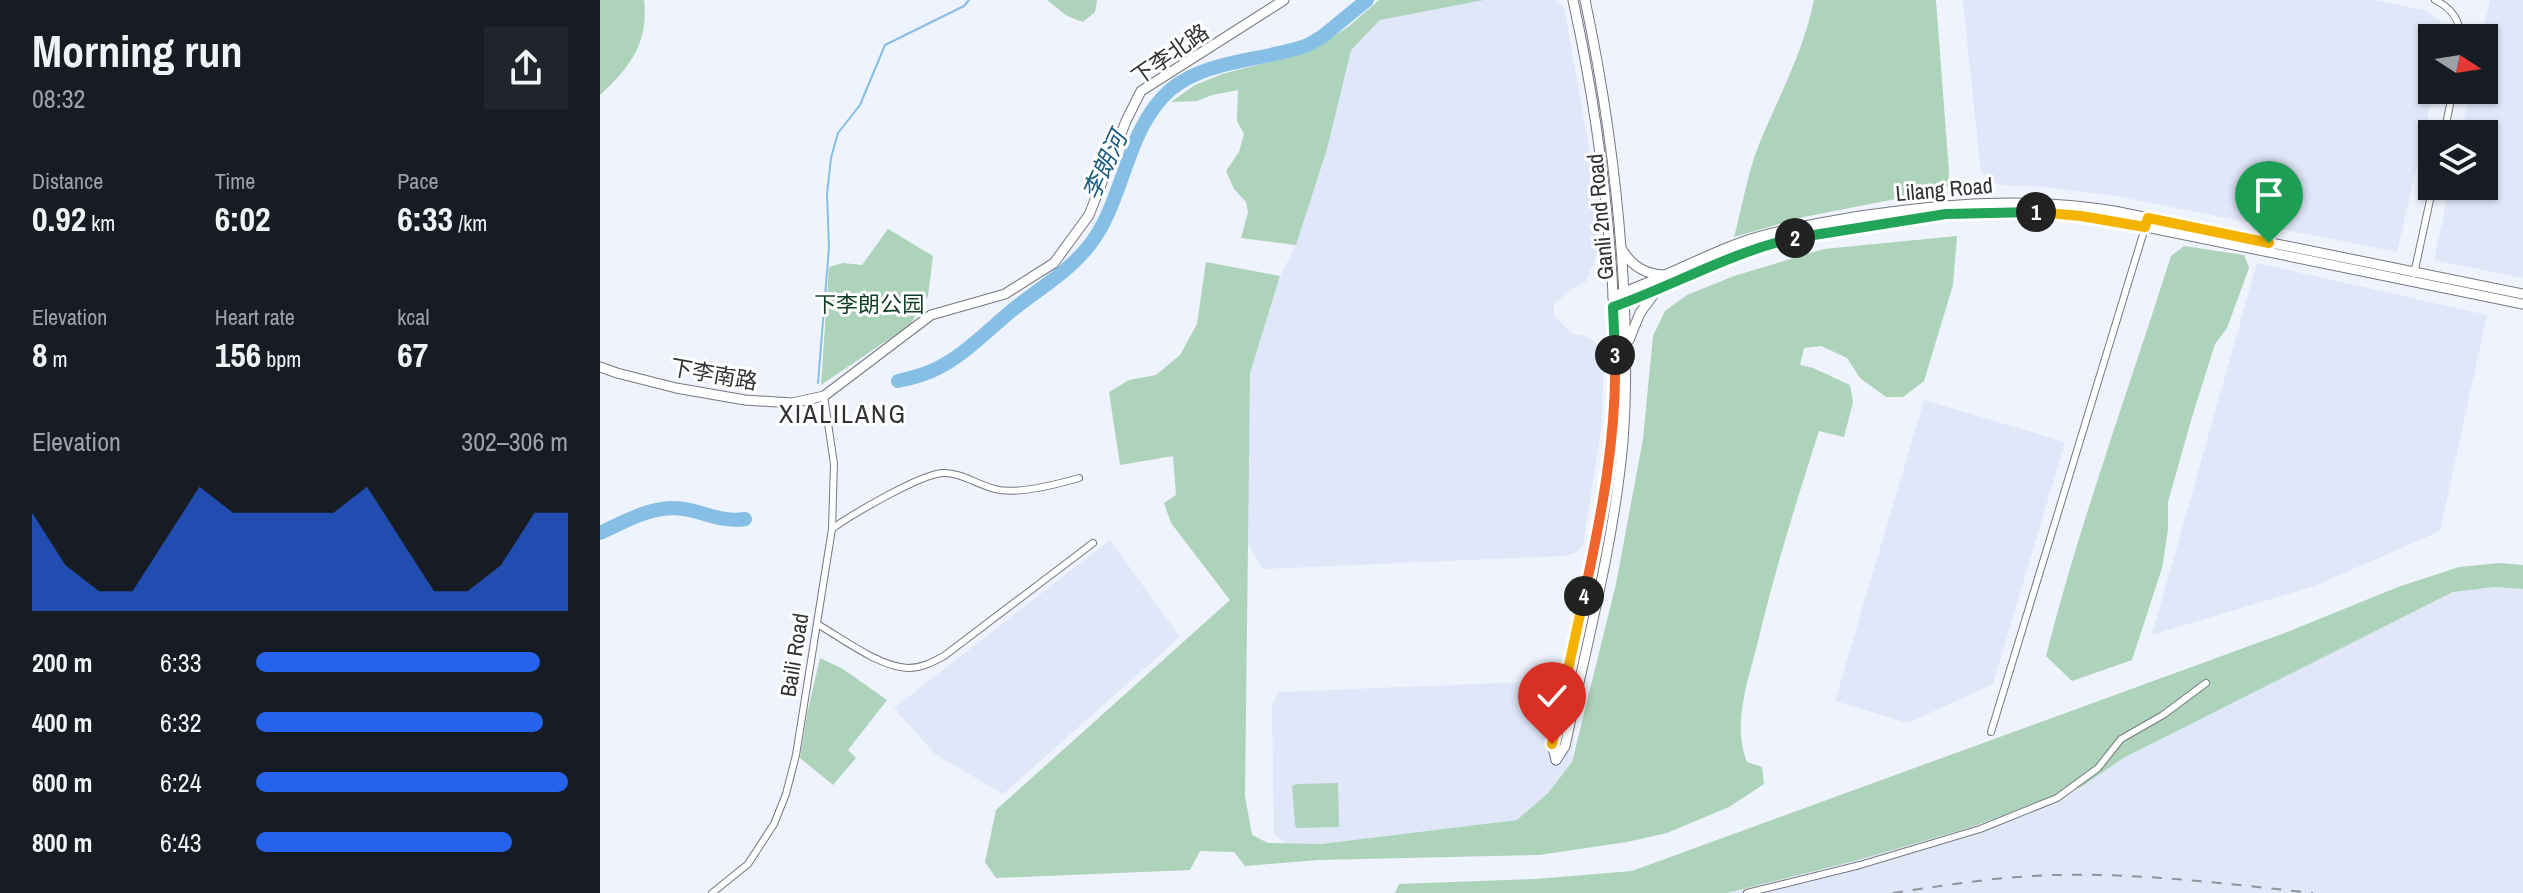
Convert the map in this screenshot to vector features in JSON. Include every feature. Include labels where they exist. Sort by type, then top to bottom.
[{"type":"street","name":"下李北路","points":[[824,396],[931,315],[1005,294],[1054,263],[1089,215],[1141,91],[1284,0]]},
{"type":"street","name":"Ganli 2nd Road","points":[[1573,0],[1591,88],[1605,182],[1616,370],[1612,441],[1597,537],[1552,744],[1556,760],[1565,746],[1612,515],[1623,443],[1626,355],[1622,247],[1610,130],[1585,0]]},
{"type":"street","points":[[2435,0],[2454,14],[2459,24]]},
{"type":"street","points":[[2414,277],[2430,200]]},
{"type":"street","name":"Lilang Road","points":[[1624,298],[1738,243],[1773,232],[1944,205],[1988,202],[2084,207],[2146,223],[2414,277],[2523,304]]},
{"type":"street","name":"Lilang Road","points":[[1613,301],[1660,289],[1741,253],[1809,234],[1946,214],[2021,211],[2146,223]]},
{"type":"street","points":[[1991,732],[2146,223]]},
{"type":"street","points":[[1622,247],[1628,259],[1643,271],[1670,274]]},
{"type":"street","name":"Lilang Road","points":[[2414,277],[2523,294]]},
{"type":"street","points":[[1626,355],[1640,313],[1660,289]]},
{"type":"street","name":"下李南路","points":[[600,367],[676,388],[745,400],[792,403],[824,396]]},
{"type":"street","name":"Baili Road","points":[[712,893],[748,864],[774,824],[796,755],[832,529],[834,464],[824,396]]},
{"type":"street","points":[[832,529],[916,482],[942,473],[1005,491],[1044,487],[1079,478]]},
{"type":"street","points":[[817,624],[895,666],[910,668],[928,664],[944,656],[1093,543]]},
{"type":"street","points":[[1747,893],[1860,865],[1965,834],[2057,798],[2098,768],[2121,739],[2163,715],[2206,683]]},
{"type":"shaded area","points":[[1484,0],[1555,0],[1564,7],[1588,142],[1599,249],[1586,282],[1571,289],[1554,304],[1554,315],[1572,334],[1594,341],[1601,351],[1604,365],[1601,430],[1583,546],[1575,553],[1562,556],[1262,569],[1247,541],[1250,373],[1280,276],[1296,245],[1327,149],[1350,50],[1380,20]]},
{"type":"shaded area","points":[[1963,0],[2374,0],[2423,10],[2439,19],[2441,24],[2418,24],[2418,104],[2431,104],[2427,120],[2418,120],[2418,160],[2397,252],[2110,195],[2000,185],[1981,173]]},
{"type":"shaded area","points":[[2490,0],[2523,0],[2523,278],[2434,260],[2447,200],[2498,200],[2498,120],[2464,120],[2467,104],[2498,104],[2498,24],[2484,24]]},
{"type":"shaded area","points":[[2257,263],[2487,315],[2440,531],[2317,585],[2152,635]]},
{"type":"shaded area","points":[[1924,400],[2065,442],[1993,684],[1908,723],[1835,701]]},
{"type":"shaded area","points":[[1110,540],[1180,637],[1003,794],[935,754],[894,708]]},
{"type":"shaded area","points":[[2494,587],[2523,589],[2523,893],[1727,893],[1968,828],[2081,787],[2125,757],[2453,592]]},
{"type":"shaded area","points":[[1578,680],[1572,762],[1548,793],[1517,820],[1321,844],[1286,845],[1274,833],[1272,705],[1278,692]]},
{"type":"green space","points":[[600,0],[644,0],[645,15],[635,53],[600,95]]},
{"type":"green space","points":[[1047,0],[1097,0],[1095,12],[1083,22],[1067,16]]},
{"type":"green space","points":[[1379,0],[1484,0],[1380,20],[1351,50],[1327,149],[1296,245],[1241,238],[1248,212],[1246,202],[1234,189],[1226,171],[1239,152],[1244,134],[1237,121],[1238,90],[1197,101],[1171,102],[1195,85],[1222,74],[1308,52],[1348,27]]},
{"type":"green space","points":[[1814,0],[1936,0],[1948,186],[1804,217],[1734,237],[1754,158],[1797,56]]},
{"type":"green space","name":"下李朗公园","points":[[888,229],[933,256],[928,296],[910,325],[821,385],[829,267],[843,263],[862,265]]},
{"type":"green space","points":[[1957,236],[1953,285],[1924,381],[1903,397],[1886,397],[1860,378],[1847,358],[1821,346],[1804,348],[1800,365],[1850,385],[1853,402],[1844,437],[1819,431],[1747,683],[1741,715],[1743,747],[1747,762],[1762,767],[1764,784],[1729,807],[1667,833],[1539,855],[1318,860],[1245,866],[1234,852],[1200,851],[1190,870],[996,878],[985,862],[996,810],[1230,600],[1171,523],[1164,503],[1176,495],[1173,456],[1120,465],[1109,392],[1129,380],[1156,375],[1180,355],[1197,324],[1206,262],[1280,276],[1250,373],[1245,796],[1252,835],[1268,843],[1321,844],[1517,820],[1548,793],[1572,762],[1616,584],[1643,439],[1653,336],[1665,311],[1687,295],[1734,276],[1824,249]]},
{"type":"green space","points":[[2184,246],[2244,255],[2249,268],[2227,328],[2215,344],[2192,417],[2168,502],[2168,530],[2162,568],[2132,660],[2072,681],[2046,656],[2089,505],[2171,256]]},
{"type":"green space","points":[[2499,563],[2523,565],[2523,589],[2494,587],[2453,592],[2125,757],[2081,787],[1968,828],[1727,893],[1395,893],[1399,884],[1535,879],[1632,871],[2282,634],[2398,587],[2459,567]]},
{"type":"green space","points":[[820,658],[843,669],[887,700],[848,750],[856,758],[833,785],[800,758]]},
{"type":"green space","points":[[1338,783],[1339,827],[1297,828],[1292,786]]},
{"type":"waterway","points":[[818,383],[829,247],[827,194],[831,158],[838,133],[860,105],[885,45],[964,6],[969,0]]},
{"type":"waterway","name":"李朗河","points":[[898,381],[928,373],[949,362],[1079,257],[1106,218],[1145,122],[1170,90],[1218,66],[1308,45],[1367,0]]},
{"type":"waterway","name":"李朗河","points":[[600,533],[662,509],[684,509],[722,518],[745,519]]},
{"type":"railway","points":[[1893,893],[1975,881],[2057,875],[2185,880],[2313,893]]},
{"type":"district","name":"XIALILANG","points":[[843,413]]},
{"type":"route","points":[[1552,744],[1597,537],[1612,441],[1616,370],[1613,307],[1774,242],[1809,234],[1950,214],[2021,211],[2112,220],[2145,227],[2148,218],[2269,243]]}]
